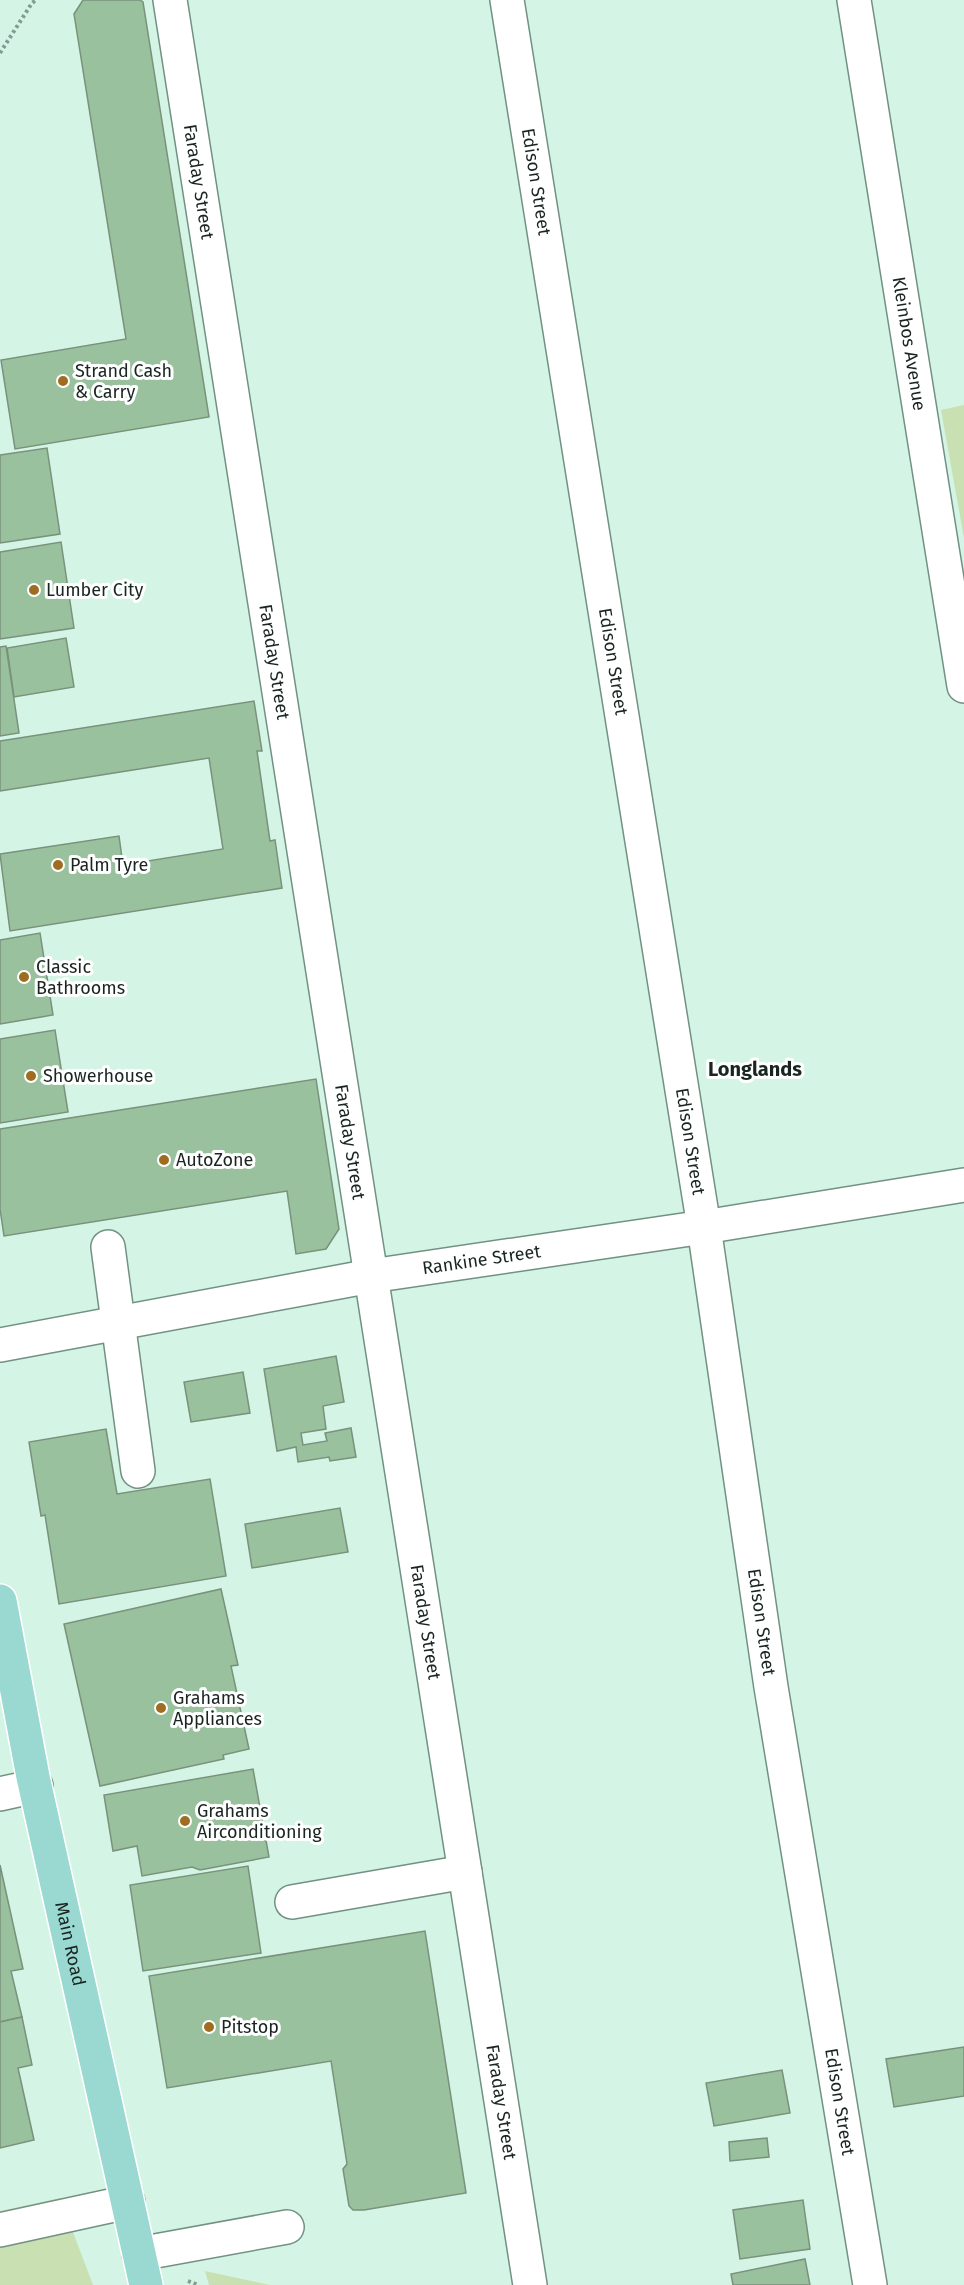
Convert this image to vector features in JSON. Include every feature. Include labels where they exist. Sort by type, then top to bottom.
[{"type":"main road","name":"Main Road","points":[[0,1601],[36,1786],[143,2270]]},
{"type":"street","name":"Faraday Street","points":[[170,0],[530,2285]]},
{"type":"street","name":"Edison Street","points":[[507,0],[704,1227],[771,1687],[870,2285]]},
{"type":"street","name":"Kleinbos Avenue","points":[[854,0],[964,686]]},
{"type":"street","name":"Rankine Street","points":[[0,1345],[371,1276],[704,1227],[964,1185]]},
{"type":"street","points":[[108,1247],[120,1323],[138,1471]]},
{"type":"street","points":[[0,1794],[36,1786]]},
{"type":"street","points":[[292,1902],[465,1872]]},
{"type":"street","points":[[0,2230],[128,2202]]},
{"type":"street","points":[[143,2270],[287,2227]]},
{"type":"path","points":[[0,53],[36,0]]},
{"type":"green space","points":[[964,405],[964,538],[941,410]]},
{"type":"green space","points":[[60,2198],[93,2285],[0,2285],[0,2211]]},
{"type":"green space","points":[[205,2271],[270,2285],[209,2285]]},
{"type":"building","points":[[83,0],[140,0],[143,2],[209,417],[15,449],[1,360],[126,339],[74,14]]},
{"type":"building","points":[[47,448],[60,534],[0,543],[0,455]]},
{"type":"building","name":"Lumber City","points":[[61,542],[74,628],[0,639],[0,552]]},
{"type":"building","points":[[66,638],[74,687],[14,697],[7,648]]},
{"type":"building","points":[[6,646],[19,733],[0,736],[0,647]]},
{"type":"building","points":[[254,701],[262,751],[257,751],[270,841],[275,840],[282,888],[10,931],[0,854],[119,836],[123,865],[223,849],[209,758],[0,791],[0,741]]},
{"type":"building","name":"Classic Bathrooms","points":[[40,933],[53,1015],[0,1024],[0,940]]},
{"type":"building","name":"Showerhouse","points":[[55,1030],[68,1112],[0,1123],[0,1039]]},
{"type":"building","name":"AutoZone","points":[[316,1079],[339,1229],[326,1249],[296,1254],[287,1191],[4,1236],[0,1209],[0,1129]]},
{"type":"building","points":[[336,1356],[344,1402],[323,1406],[326,1429],[301,1433],[303,1445],[327,1441],[325,1433],[351,1428],[356,1457],[330,1461],[329,1457],[298,1462],[296,1447],[277,1451],[264,1369]]},
{"type":"building","points":[[243,1372],[250,1413],[191,1422],[184,1382]]},
{"type":"building","points":[[106,1429],[117,1494],[210,1479],[226,1576],[59,1604],[45,1515],[41,1516],[29,1442]]},
{"type":"building","points":[[340,1508],[348,1552],[252,1568],[245,1524]]},
{"type":"building","name":"Grahams Appliances","points":[[221,1589],[238,1665],[231,1666],[249,1749],[223,1755],[224,1759],[100,1786],[64,1624]]},
{"type":"building","name":"Grahams Airconditioning","points":[[253,1769],[269,1857],[200,1870],[192,1867],[142,1876],[137,1846],[113,1851],[104,1795]]},
{"type":"building","points":[[0,1865],[23,1969],[11,1971],[22,2017],[0,2022]]},
{"type":"building","points":[[248,1866],[261,1953],[143,1971],[130,1885]]},
{"type":"building","points":[[425,1931],[466,2193],[353,2210],[349,2206],[343,2169],[347,2164],[331,2061],[167,2088],[149,1976]]},
{"type":"building","points":[[22,2017],[32,2065],[18,2068],[34,2140],[0,2148],[0,2022]]},
{"type":"building","points":[[964,2047],[964,2096],[894,2107],[886,2059]]},
{"type":"building","points":[[782,2070],[790,2113],[714,2126],[706,2083]]},
{"type":"building","points":[[767,2138],[769,2157],[730,2161],[729,2142]]},
{"type":"building","points":[[803,2200],[810,2249],[740,2259],[733,2210]]},
{"type":"building","points":[[805,2259],[810,2285],[733,2285],[731,2274]]},
{"type":"place","name":"Strand Cash & Carry","points":[[63,381]]},
{"type":"place","name":"Lumber City","points":[[34,590]]},
{"type":"place","name":"Palm Tyre","points":[[58,865]]},
{"type":"place","name":"Classic Bathrooms","points":[[24,977]]},
{"type":"place","name":"Showerhouse","points":[[31,1076]]},
{"type":"place","name":"AutoZone","points":[[164,1160]]},
{"type":"place","name":"Grahams Appliances","points":[[161,1708]]},
{"type":"place","name":"Grahams Airconditioning","points":[[185,1821]]},
{"type":"place","name":"Pitstop","points":[[209,2027]]},
{"type":"district","name":"Longlands","points":[[755,1069]]}]
